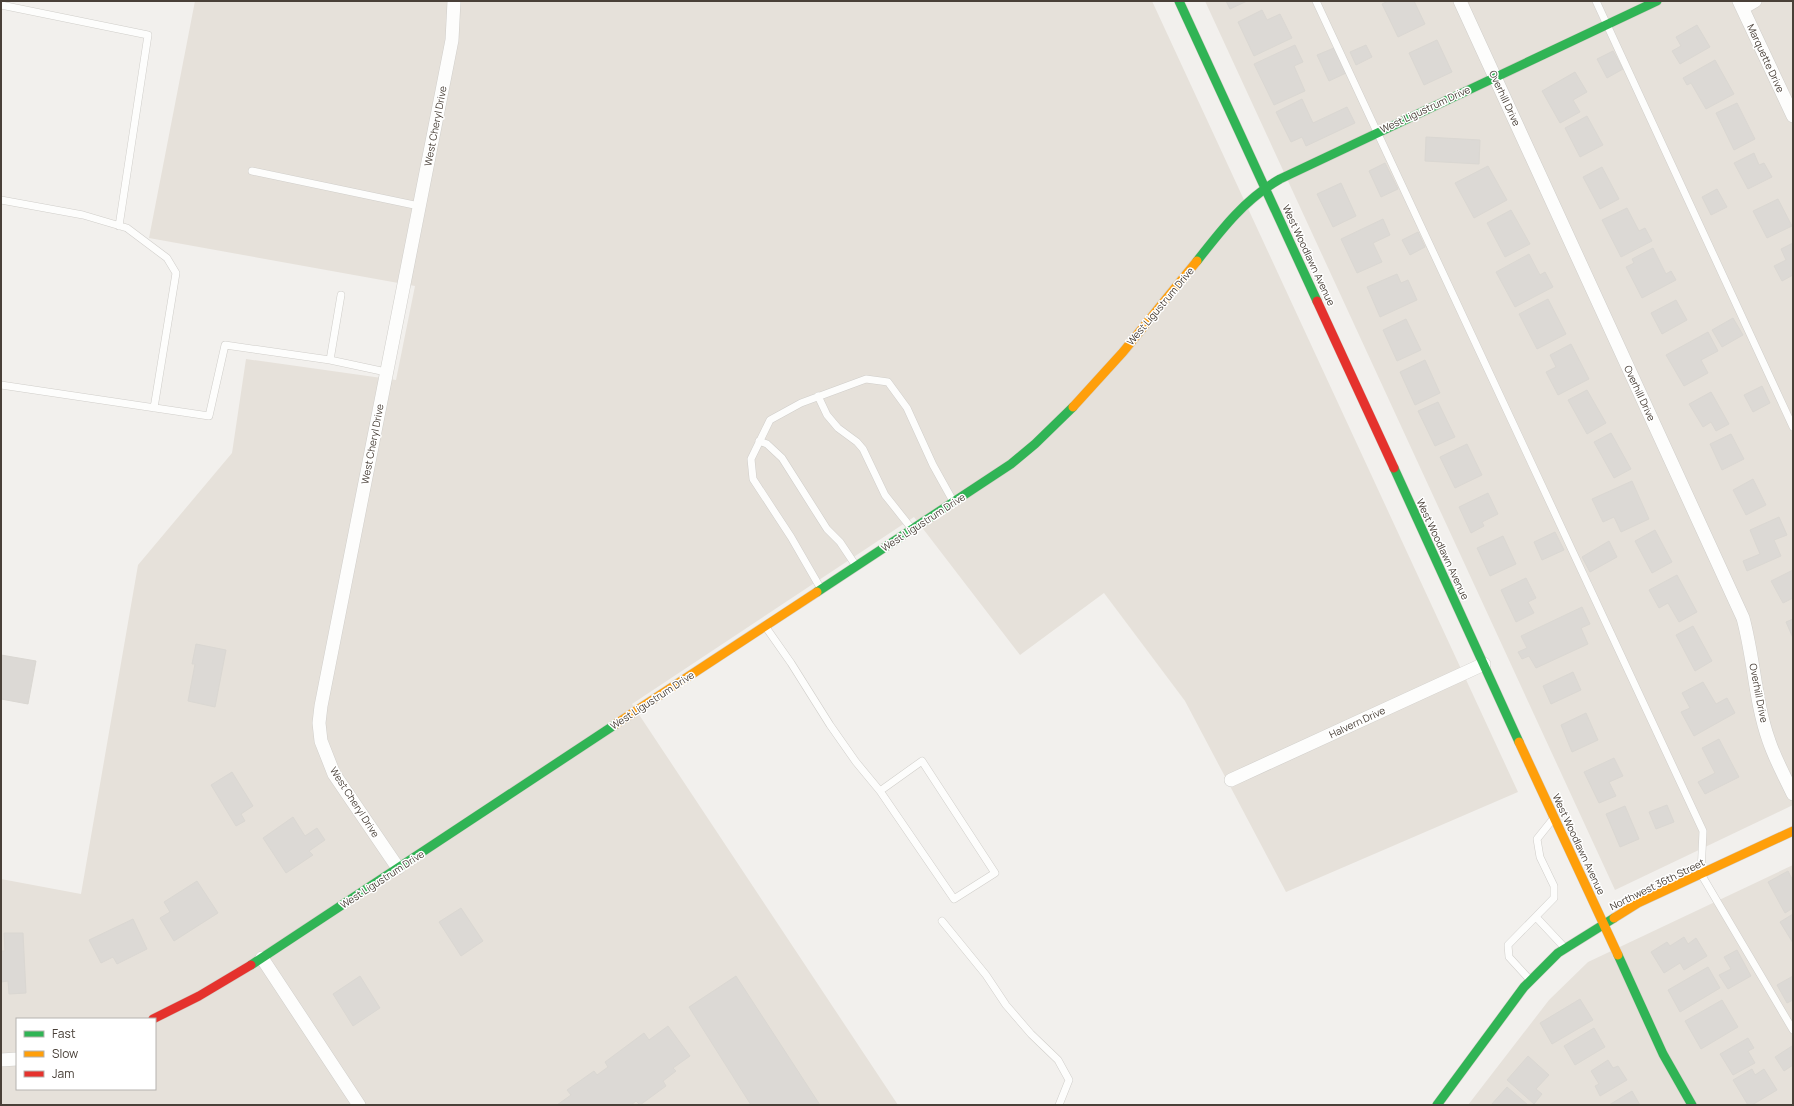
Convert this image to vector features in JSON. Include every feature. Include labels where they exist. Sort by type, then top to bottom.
[{"type":"street","name":"West Cheryl Drive","points":[[398,868],[334,774],[321,741],[319,723],[321,706],[386,372],[452,40],[454,1]]},
{"type":"street","name":"West Woodlawn Avenue","points":[[1179,1],[1663,1054],[1692,1105]]},
{"type":"street","name":"Overhill Drive","points":[[1460,1],[1743,618],[1749,642],[1762,717],[1769,742],[1793,794]]},
{"type":"street","name":"West Ligustrum Drive","points":[[155,1018],[199,996],[262,958],[1011,464],[1063,419],[1166,299],[1228,222],[1245,203],[1266,188],[1293,172],[1376,132],[1657,1]]},
{"type":"street","points":[[1741,5],[1755,1]]},
{"type":"street","name":"Marquette Drive","points":[[1741,5],[1793,116]]},
{"type":"street","name":"Halvern Drive","points":[[1231,780],[1484,664]]},
{"type":"street","name":"Northwest 36th Street","points":[[1437,1105],[1530,980],[1565,949],[1604,923],[1638,903],[1793,831]]},
{"type":"street","points":[[262,958],[359,1105]]},
{"type":"street","points":[[1,1060],[16,1059]]},
{"type":"lane","points":[[1316,1],[1703,831],[1701,874],[1793,1030]]},
{"type":"lane","points":[[1596,1],[1793,427]]},
{"type":"lane","points":[[1,5],[148,35],[119,226]]},
{"type":"lane","points":[[252,171],[419,206]]},
{"type":"lane","points":[[1,200],[83,215],[127,228],[167,258],[176,273],[154,408]]},
{"type":"lane","points":[[330,360],[341,295]]},
{"type":"lane","points":[[1,386],[209,416],[225,345],[330,360],[386,372]]},
{"type":"lane","points":[[821,589],[791,537],[753,479],[751,459],[770,420],[801,403],[866,379],[888,382],[907,408],[933,465],[953,502]]},
{"type":"lane","points":[[818,396],[827,415],[838,428],[857,442],[863,449],[884,495],[912,529]]},
{"type":"lane","points":[[759,441],[767,444],[782,458],[827,529],[840,542],[856,567]]},
{"type":"lane","points":[[765,626],[792,663],[830,725],[856,762],[880,791],[954,899],[995,873],[922,761],[880,791]]},
{"type":"lane","points":[[1530,980],[1509,957],[1508,945],[1554,898],[1554,886],[1540,857],[1537,839],[1554,817]]},
{"type":"lane","points":[[1536,917],[1565,949]]},
{"type":"lane","points":[[942,921],[986,975],[1006,1005],[1031,1034],[1058,1060],[1069,1080],[1059,1105]]},
{"type":"shaded area","points":[[195,1],[1152,1],[1518,792],[1286,892],[1185,701],[1104,593],[1020,655],[914,517],[632,704],[898,1105],[1,1105],[1,879],[81,894],[138,565],[232,453],[246,359],[396,380],[415,286],[149,238]]},
{"type":"shaded area","points":[[1205,1],[1793,1],[1793,805],[1615,890]]},
{"type":"shaded area","points":[[1793,865],[1793,1105],[1468,1105],[1549,1000],[1588,962]]},
{"type":"building","points":[[1226,1],[1247,1],[1230,9]]},
{"type":"building","points":[[1388,1],[1414,1],[1425,24],[1398,37],[1382,4]]},
{"type":"building","points":[[1262,10],[1267,20],[1280,14],[1292,38],[1254,56],[1238,22]]},
{"type":"building","points":[[1697,25],[1710,47],[1680,64],[1672,51],[1681,46],[1676,37]]},
{"type":"building","points":[[1437,40],[1452,72],[1424,85],[1409,53]]},
{"type":"building","points":[[1295,45],[1303,62],[1294,66],[1305,91],[1274,105],[1254,64]]},
{"type":"building","points":[[1366,45],[1372,57],[1356,65],[1350,52]]},
{"type":"building","points":[[1334,48],[1346,73],[1329,81],[1317,55]]},
{"type":"building","points":[[1613,51],[1623,69],[1607,78],[1597,59]]},
{"type":"building","points":[[1715,60],[1734,94],[1706,109],[1691,83],[1687,85],[1683,78]]},
{"type":"building","points":[[1575,72],[1587,92],[1573,100],[1580,112],[1560,123],[1542,91]]},
{"type":"building","points":[[1302,99],[1313,123],[1347,107],[1355,123],[1306,146],[1302,137],[1291,142],[1276,112]]},
{"type":"building","points":[[1737,103],[1755,139],[1734,150],[1716,113]]},
{"type":"building","points":[[1587,116],[1603,145],[1580,157],[1565,128]]},
{"type":"building","points":[[1426,137],[1480,140],[1479,164],[1425,161]]},
{"type":"building","points":[[1754,153],[1759,165],[1764,163],[1772,177],[1748,189],[1734,163]]},
{"type":"building","points":[[1385,163],[1398,189],[1381,197],[1369,171]]},
{"type":"building","points":[[1488,166],[1507,200],[1474,218],[1455,183]]},
{"type":"building","points":[[1602,167],[1619,199],[1600,209],[1583,177]]},
{"type":"building","points":[[1341,183],[1356,216],[1333,227],[1317,194]]},
{"type":"building","points":[[1717,189],[1727,207],[1711,215],[1702,197]]},
{"type":"building","points":[[1778,199],[1792,226],[1767,238],[1753,211]]},
{"type":"building","points":[[1627,208],[1639,231],[1645,228],[1652,241],[1621,257],[1602,220]]},
{"type":"building","points":[[1511,210],[1530,244],[1505,257],[1487,223]]},
{"type":"building","points":[[1383,219],[1390,235],[1373,243],[1382,262],[1357,273],[1341,239]]},
{"type":"building","points":[[1418,232],[1425,247],[1410,255],[1402,240]]},
{"type":"building","points":[[1793,243],[1793,275],[1782,281],[1774,266],[1786,260],[1781,249]]},
{"type":"building","points":[[1653,248],[1666,274],[1671,271],[1676,280],[1642,298],[1626,267],[1634,263],[1632,259]]},
{"type":"building","points":[[1529,254],[1540,275],[1545,272],[1553,287],[1515,307],[1496,272]]},
{"type":"building","points":[[1397,274],[1401,283],[1408,280],[1417,300],[1380,317],[1367,287]]},
{"type":"building","points":[[1548,299],[1566,334],[1537,349],[1519,314]]},
{"type":"building","points":[[1676,300],[1687,320],[1662,334],[1651,313]]},
{"type":"building","points":[[1733,318],[1743,335],[1722,347],[1712,330]]},
{"type":"building","points":[[1406,319],[1421,350],[1397,361],[1383,330]]},
{"type":"building","points":[[1708,332],[1718,351],[1701,360],[1708,373],[1684,386],[1666,355]]},
{"type":"building","points":[[1571,344],[1589,379],[1558,395],[1546,372],[1556,367],[1550,355]]},
{"type":"building","points":[[1425,360],[1440,393],[1415,405],[1400,372]]},
{"type":"building","points":[[1762,386],[1770,403],[1753,412],[1744,395]]},
{"type":"building","points":[[1587,390],[1606,423],[1587,434],[1568,400]]},
{"type":"building","points":[[1711,392],[1729,424],[1716,431],[1711,422],[1703,427],[1689,404]]},
{"type":"building","points":[[1438,402],[1455,437],[1435,446],[1418,411]]},
{"type":"building","points":[[1611,433],[1631,469],[1614,478],[1594,442]]},
{"type":"building","points":[[1731,434],[1744,459],[1722,470],[1710,444]]},
{"type":"building","points":[[1467,444],[1482,475],[1455,488],[1440,457]]},
{"type":"building","points":[[1753,479],[1766,505],[1746,515],[1733,490]]},
{"type":"building","points":[[1632,481],[1649,519],[1621,532],[1614,517],[1603,522],[1592,499]]},
{"type":"building","points":[[1488,493],[1498,514],[1482,522],[1484,526],[1471,533],[1459,507]]},
{"type":"building","points":[[1779,517],[1787,535],[1774,540],[1781,556],[1747,571],[1743,561],[1760,554],[1750,530]]},
{"type":"building","points":[[1655,530],[1672,562],[1652,573],[1635,541]]},
{"type":"building","points":[[1555,532],[1564,550],[1542,560],[1534,542]]},
{"type":"building","points":[[1503,536],[1516,564],[1490,576],[1477,548]]},
{"type":"building","points":[[1609,541],[1617,557],[1590,572],[1582,557]]},
{"type":"building","points":[[1793,570],[1793,598],[1783,603],[1771,581]]},
{"type":"building","points":[[1677,575],[1697,612],[1679,622],[1668,603],[1659,608],[1649,590]]},
{"type":"building","points":[[1526,578],[1536,598],[1528,602],[1534,613],[1516,622],[1501,590]]},
{"type":"building","points":[[1582,607],[1590,624],[1581,628],[1588,644],[1536,668],[1529,656],[1522,659],[1518,652],[1527,648],[1521,636]]},
{"type":"building","points":[[1793,619],[1793,638],[1786,622]]},
{"type":"building","points":[[1693,626],[1712,661],[1695,671],[1676,635]]},
{"type":"building","points":[[196,644],[226,650],[215,707],[188,701],[195,664],[192,664]]},
{"type":"building","points":[[1,655],[36,661],[28,704],[1,699]]},
{"type":"building","points":[[1573,672],[1581,690],[1551,704],[1543,686]]},
{"type":"building","points":[[1703,682],[1716,704],[1727,698],[1735,713],[1694,736],[1681,712],[1690,708],[1682,693]]},
{"type":"building","points":[[1586,713],[1598,740],[1572,752],[1561,725]]},
{"type":"building","points":[[1719,739],[1739,777],[1705,794],[1698,782],[1715,773],[1702,748]]},
{"type":"building","points":[[1614,758],[1623,776],[1609,782],[1616,796],[1599,803],[1584,772]]},
{"type":"building","points":[[232,772],[253,806],[241,814],[245,821],[236,826],[211,785]]},
{"type":"building","points":[[1667,805],[1674,822],[1656,829],[1649,812]]},
{"type":"building","points":[[1625,806],[1639,839],[1620,847],[1606,814]]},
{"type":"building","points":[[293,817],[305,836],[317,828],[325,840],[309,851],[313,855],[286,873],[263,838]]},
{"type":"building","points":[[1788,871],[1793,881],[1793,908],[1785,913],[1768,882]]},
{"type":"building","points":[[197,881],[218,913],[174,941],[160,918],[170,912],[164,902]]},
{"type":"building","points":[[461,908],[483,941],[461,956],[439,922]]},
{"type":"building","points":[[1793,914],[1793,943],[1780,922]]},
{"type":"building","points":[[133,919],[147,949],[117,964],[113,957],[101,963],[89,940]]},
{"type":"building","points":[[4,933],[23,933],[26,993],[9,994],[8,981],[1,982],[1,951],[5,951]]},
{"type":"building","points":[[1684,937],[1688,944],[1696,938],[1707,956],[1684,970],[1680,963],[1664,973],[1651,952],[1667,942],[1670,946]]},
{"type":"building","points":[[1737,950],[1751,976],[1728,989],[1719,975],[1731,969],[1724,957]]},
{"type":"building","points":[[1708,967],[1720,988],[1680,1012],[1668,990]]},
{"type":"building","points":[[360,976],[380,1008],[353,1026],[333,994]]},
{"type":"building","points":[[736,976],[820,1105],[751,1105],[689,1007]]},
{"type":"building","points":[[1793,976],[1793,1000],[1787,1003],[1777,985]]},
{"type":"building","points":[[1580,999],[1593,1020],[1552,1044],[1540,1023]]},
{"type":"building","points":[[1722,1000],[1738,1027],[1701,1049],[1685,1021]]},
{"type":"building","points":[[668,1026],[690,1056],[673,1068],[676,1071],[663,1081],[666,1086],[640,1105],[636,1101],[631,1105],[557,1105],[571,1095],[567,1090],[594,1071],[597,1075],[608,1067],[605,1062],[644,1033],[649,1040]]},
{"type":"building","points":[[1594,1028],[1605,1047],[1575,1065],[1564,1046]]},
{"type":"building","points":[[1748,1038],[1754,1048],[1748,1051],[1755,1063],[1733,1075],[1720,1054]]},
{"type":"building","points":[[1792,1046],[1793,1065],[1784,1071],[1775,1057]]},
{"type":"building","points":[[1528,1056],[1549,1075],[1536,1089],[1542,1094],[1534,1104],[1507,1080]]},
{"type":"building","points":[[1608,1060],[1613,1068],[1618,1066],[1627,1080],[1600,1096],[1595,1086],[1599,1084],[1591,1071]]},
{"type":"building","points":[[1752,1069],[1755,1075],[1764,1069],[1777,1090],[1752,1105],[1748,1105],[1733,1080]]},
{"type":"building","points":[[1507,1087],[1528,1105],[1491,1105]]},
{"type":"building","points":[[1632,1091],[1640,1105],[1609,1105]]},
{"type":"traffic: fast","points":[[1179,1],[1317,301]]},
{"type":"traffic: fast","points":[[1197,261],[1225,226],[1245,205],[1267,187],[1280,179],[1657,1]]},
{"type":"traffic: fast","points":[[817,592],[1011,464],[1035,444],[1073,407]]},
{"type":"traffic: fast","points":[[1394,468],[1519,742]]},
{"type":"traffic: fast","points":[[251,965],[616,724]]},
{"type":"traffic: fast","points":[[1437,1105],[1524,987],[1558,953],[1614,918]]},
{"type":"traffic: fast","points":[[1618,955],[1663,1054],[1692,1105]]},
{"type":"traffic: slow","points":[[1073,407],[1123,352],[1197,261]]},
{"type":"traffic: slow","points":[[616,724],[817,592]]},
{"type":"traffic: slow","points":[[1519,742],[1618,955]]},
{"type":"traffic: slow","points":[[1614,918],[1638,903],[1793,831]]},
{"type":"traffic: jam","points":[[1317,301],[1394,468]]},
{"type":"traffic: jam","points":[[155,1018],[199,996],[251,965]]}]
